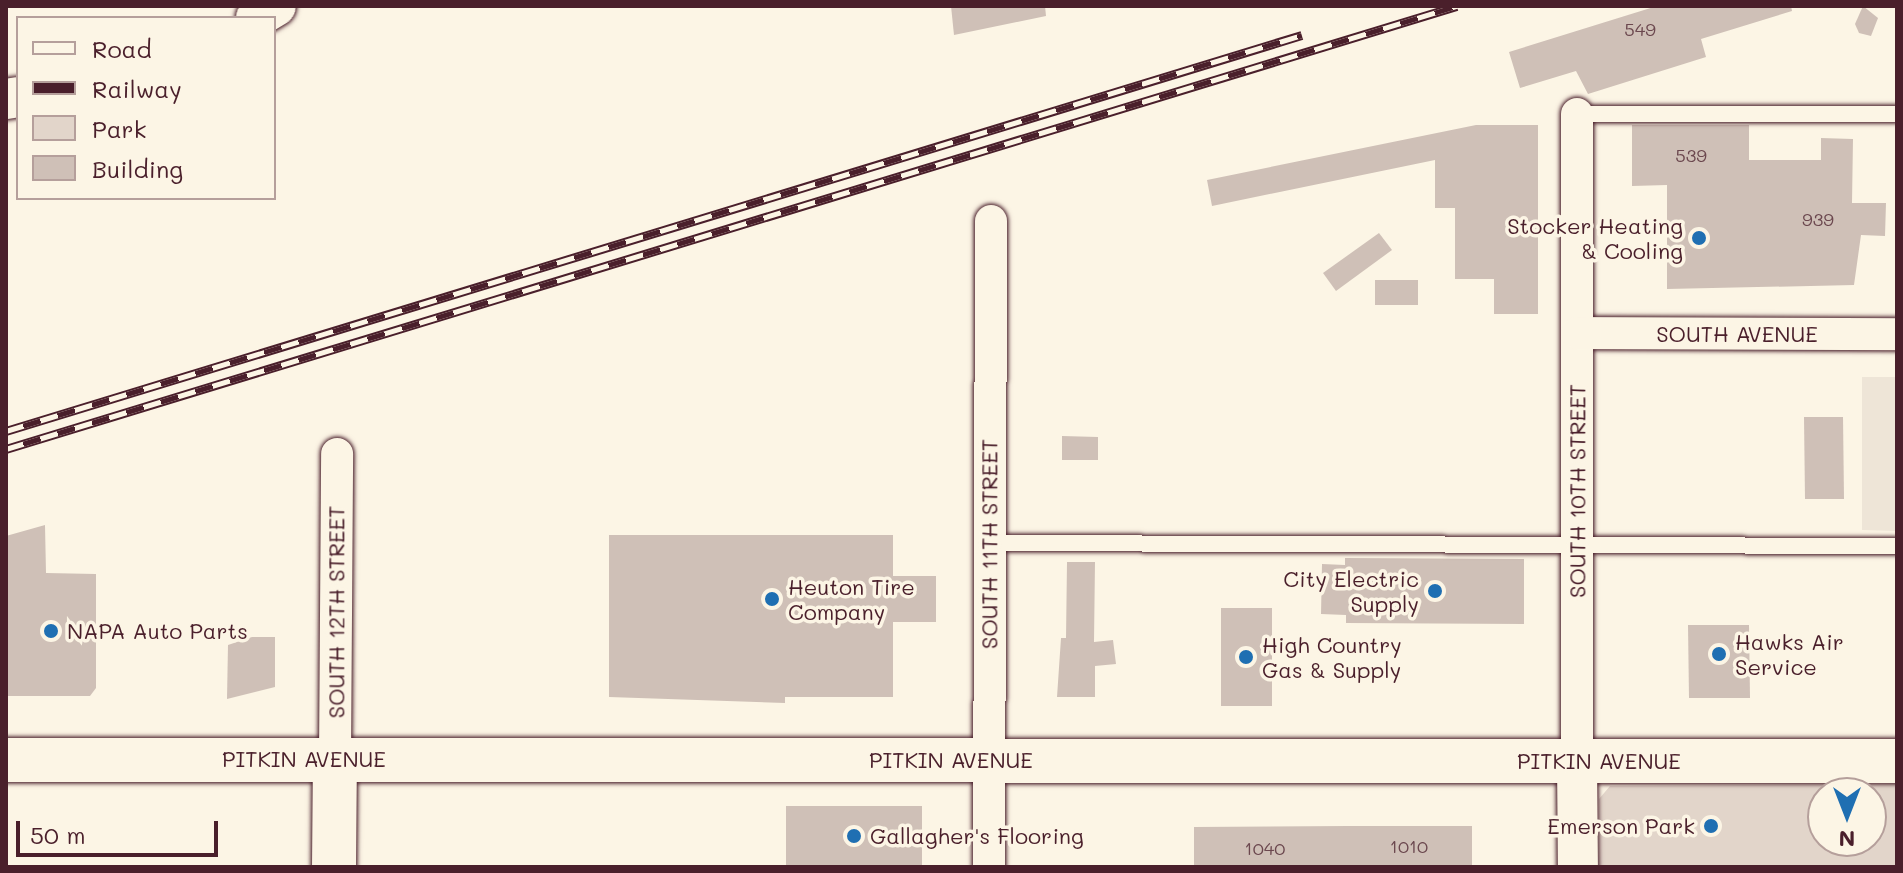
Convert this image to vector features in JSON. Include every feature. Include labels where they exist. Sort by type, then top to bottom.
[{"type":"main road","name":"SOUTH 12TH STREET","points":[[334,867],[335,758]]},
{"type":"main road","name":"PITKIN AVENUE","points":[[6,760],[1897,761]]},
{"type":"street","name":"SOUTH 10TH STREET","points":[[1577,114],[1578,867]]},
{"type":"street","name":"SOUTH 11TH STREET","points":[[989,867],[991,221]]},
{"type":"street","name":"SOUTH AVENUE","points":[[1577,333],[1897,334]]},
{"type":"street","name":"SOUTH 12TH STREET","points":[[335,758],[337,454]]},
{"type":"lane","points":[[1577,114],[1897,114]]},
{"type":"lane","points":[[989,543],[1897,546]]},
{"type":"shaded area","points":[[1862,377],[1897,377],[1897,531],[1862,530]]},
{"type":"green space","name":"Emerson Park","points":[[1887,784],[1897,784],[1897,867],[1599,867],[1599,799],[1610,786],[1807,785],[1807,857],[1887,857]]},
{"type":"building","points":[[951,6],[1045,6],[1046,16],[954,35]]},
{"type":"building","points":[[1657,6],[1791,6],[1792,11],[1701,39],[1706,57],[1588,94],[1576,71],[1520,88],[1509,52]]},
{"type":"building","points":[[1863,6],[1878,18],[1871,36],[1859,33],[1855,24]]},
{"type":"building","points":[[1476,125],[1538,125],[1538,314],[1494,314],[1494,279],[1455,279],[1455,208],[1435,208],[1435,160],[1212,206],[1207,180]]},
{"type":"building","points":[[1632,125],[1749,125],[1749,160],[1821,160],[1821,138],[1853,139],[1852,203],[1886,203],[1885,236],[1861,235],[1854,285],[1667,289],[1667,185],[1632,186]]},
{"type":"building","points":[[1379,233],[1392,250],[1336,291],[1323,273]]},
{"type":"building","points":[[1375,280],[1418,280],[1418,305],[1375,305]]},
{"type":"building","points":[[1804,417],[1843,417],[1844,499],[1805,499]]},
{"type":"building","points":[[1062,436],[1098,437],[1098,460],[1062,460]]},
{"type":"building","name":"NAPA Auto Parts","points":[[45,525],[46,573],[96,574],[96,688],[90,696],[6,696],[6,536]]},
{"type":"building","name":"Heuton Tire Company","points":[[609,535],[893,535],[893,576],[936,576],[936,622],[893,622],[893,697],[785,697],[785,703],[609,697]]},
{"type":"building","name":"City Electric Supply","points":[[1345,558],[1524,559],[1524,624],[1346,623],[1346,615],[1321,614],[1322,564],[1345,565]]},
{"type":"building","points":[[1067,562],[1095,562],[1094,642],[1113,640],[1116,664],[1095,666],[1095,697],[1057,697],[1061,638],[1066,638]]},
{"type":"building","name":"High Country Gas & Supply","points":[[1221,608],[1272,608],[1272,706],[1221,706]]},
{"type":"building","name":"Hawks Air Service","points":[[1688,625],[1749,625],[1750,698],[1689,698]]},
{"type":"building","points":[[252,637],[275,637],[275,687],[227,699],[228,645]]},
{"type":"building","name":"Gallagher's Flooring","points":[[786,806],[922,806],[922,867],[786,866]]},
{"type":"building","points":[[1472,826],[1472,867],[1194,867],[1194,827]]},
{"type":"railway","points":[[6,449],[1457,6]]},
{"type":"railway","points":[[6,431],[1302,35]]},
{"type":"place","name":"Stocker Heating & Cooling","points":[[1699,238]]},
{"type":"place","name":"City Electric Supply","points":[[1435,591]]},
{"type":"place","name":"Heuton Tire Company","points":[[772,599]]},
{"type":"place","name":"NAPA Auto Parts","points":[[51,631]]},
{"type":"place","name":"Hawks Air Service","points":[[1719,654]]},
{"type":"place","name":"High Country Gas & Supply","points":[[1246,657]]},
{"type":"place","name":"Emerson Park","points":[[1711,826]]},
{"type":"place","name":"Gallagher's Flooring","points":[[854,836]]}]
